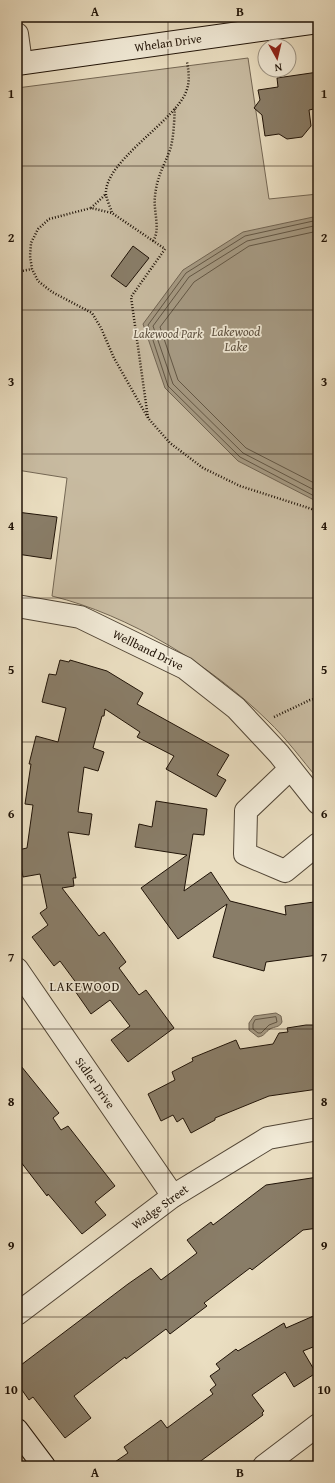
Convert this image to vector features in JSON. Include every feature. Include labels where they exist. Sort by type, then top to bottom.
[{"type":"street","name":"Whelan Drive","points":[[19,63],[318,22]]},
{"type":"street","points":[[17,34],[19,63]]},
{"type":"street","name":"Wellband Drive","points":[[17,606],[80,617],[185,668],[236,708],[259,731],[318,802]]},
{"type":"street","points":[[290,768],[246,811],[245,854],[285,871],[318,844]]},
{"type":"street","name":"Sidler Drive","points":[[17,969],[173,1196]]},
{"type":"street","name":"Wadge Street","points":[[17,1314],[173,1196],[268,1138],[318,1128]]},
{"type":"street","points":[[264,1466],[318,1425]]},
{"type":"street","points":[[17,1430],[44,1466]]},
{"type":"path","points":[[112,213],[106,194],[110,178],[122,162],[176,107],[185,93],[189,77],[184,41]]},
{"type":"path","points":[[153,241],[156,236],[157,228],[154,214],[158,177],[170,149],[176,107]]},
{"type":"path","points":[[91,208],[106,194]]},
{"type":"path","points":[[148,418],[130,297],[165,249],[112,213],[91,208],[49,219],[38,229],[31,243],[30,256],[32,269],[38,282],[52,292],[92,313],[114,358],[148,418],[170,443],[203,468],[240,486],[318,510]]},
{"type":"path","points":[[17,272],[32,269]]},
{"type":"path","points":[[259,731],[274,717],[310,700],[318,698]]},
{"type":"green space","name":"Lakewood Park","points":[[248,58],[269,199],[318,194],[318,779],[288,742],[246,700],[195,662],[139,629],[81,605],[52,596],[67,478],[17,470],[17,88]]},
{"type":"water","name":"Lakewood Lake","points":[[318,216],[318,502],[238,461],[165,388],[143,324],[183,270],[243,232]]},
{"type":"water","points":[[276,1013],[281,1016],[281,1024],[270,1029],[264,1035],[258,1037],[249,1030],[249,1023],[254,1016]]},
{"type":"building","points":[[318,72],[318,108],[309,110],[311,126],[302,137],[287,139],[279,134],[265,136],[262,115],[254,108],[260,100],[258,90],[278,87],[277,78],[297,78],[297,75]]},
{"type":"building","points":[[133,246],[149,258],[126,287],[111,276]]},
{"type":"building","points":[[17,512],[57,517],[51,559],[17,554]]},
{"type":"building","points":[[60,660],[69,662],[70,660],[107,671],[143,693],[137,704],[229,755],[217,775],[226,780],[216,797],[166,769],[174,756],[137,737],[140,732],[105,709],[93,748],[104,752],[98,771],[84,767],[78,812],[92,814],[89,835],[68,832],[76,878],[73,878],[74,886],[62,888],[99,936],[104,932],[126,962],[119,968],[139,995],[146,990],[174,1028],[128,1062],[111,1040],[130,1026],[110,1000],[91,1014],[75,991],[80,988],[60,961],[54,966],[32,937],[48,925],[40,913],[47,908],[40,874],[23,877],[18,850],[27,848],[33,805],[25,804],[31,764],[29,764],[36,736],[58,742],[66,708],[42,702],[49,674],[56,675]]},
{"type":"building","points":[[156,801],[207,809],[204,835],[193,834],[184,891],[211,872],[230,901],[286,915],[285,906],[314,902],[316,912],[318,911],[318,955],[266,962],[264,971],[213,957],[227,904],[178,939],[141,888],[187,855],[135,847],[139,824],[152,827]]},
{"type":"building","points":[[318,1025],[318,1089],[269,1096],[215,1118],[215,1120],[191,1133],[183,1118],[177,1122],[173,1115],[161,1121],[148,1094],[175,1080],[172,1072],[193,1061],[192,1058],[236,1040],[240,1049],[273,1044],[279,1033],[288,1032],[287,1028]]},
{"type":"building","points":[[17,1061],[59,1113],[53,1118],[61,1130],[68,1126],[115,1186],[95,1202],[106,1215],[82,1234],[48,1194],[47,1196],[17,1157]]},
{"type":"building","points":[[318,1177],[318,1228],[303,1230],[252,1270],[250,1268],[204,1303],[207,1306],[170,1334],[166,1329],[126,1359],[125,1357],[74,1396],[91,1418],[65,1438],[33,1397],[29,1400],[17,1383],[17,1368],[151,1268],[161,1280],[197,1253],[187,1240],[211,1222],[213,1225],[266,1185]]},
{"type":"building","points":[[318,1314],[318,1345],[303,1351],[316,1373],[294,1387],[285,1372],[252,1395],[264,1411],[262,1413],[263,1415],[194,1466],[109,1466],[128,1453],[124,1447],[161,1420],[167,1428],[213,1394],[210,1390],[216,1385],[210,1376],[220,1369],[216,1364],[236,1349],[238,1351],[284,1323],[286,1328]]},
{"type":"district","name":"LAKEWOOD","points":[[85,986]]}]
